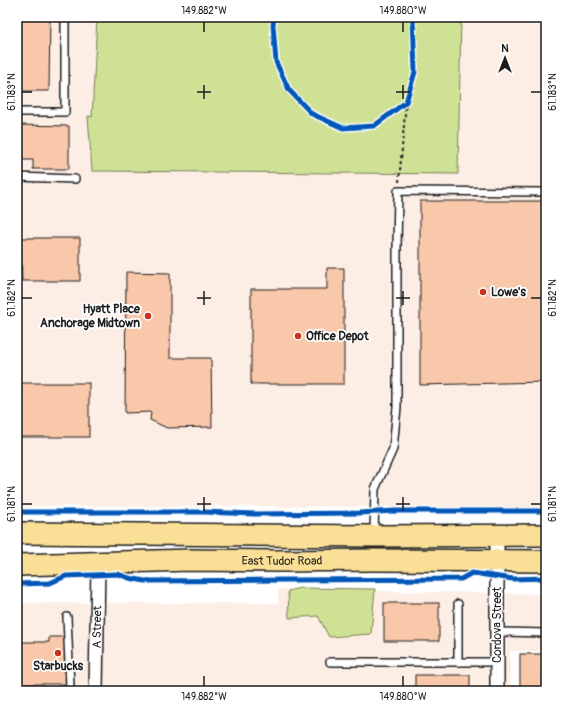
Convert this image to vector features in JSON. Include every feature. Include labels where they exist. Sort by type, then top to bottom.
[{"type":"main road","name":"East Tudor Road","points":[[17,534],[374,536],[546,535]]},
{"type":"main road","points":[[190,560],[242,549],[362,550],[374,536]]},
{"type":"main road","name":"East Tudor Road","points":[[17,565],[190,560],[546,561]]},
{"type":"street","name":"Cordova Street","points":[[497,535],[497,691]]},
{"type":"street","name":"A Street","points":[[96,691],[98,563]]},
{"type":"lane","points":[[17,112],[66,112],[65,17]]},
{"type":"lane","points":[[17,178],[75,179]]},
{"type":"lane","points":[[374,536],[375,489],[393,449],[398,407],[398,191],[546,192]]},
{"type":"lane","points":[[458,604],[458,662]]},
{"type":"lane","points":[[65,691],[70,686],[67,617]]},
{"type":"lane","points":[[497,632],[546,633]]},
{"type":"lane","points":[[330,662],[497,662]]},
{"type":"path","points":[[398,191],[408,94]]},
{"type":"path","points":[[400,106],[406,102]]},
{"type":"shaded area","points":[[17,17],[97,17],[92,118],[88,116],[92,171],[458,174],[461,17],[546,17],[546,507],[17,506]]},
{"type":"shaded area","points":[[278,589],[546,594],[546,651],[510,651],[510,691],[17,691],[17,603],[278,603]]},
{"type":"green space","points":[[97,17],[461,17],[458,174],[92,171],[88,116],[92,117]]},
{"type":"green space","points":[[299,588],[375,589],[371,634],[329,637],[318,616],[289,618],[288,591]]},
{"type":"building","points":[[17,17],[50,17],[49,91],[17,91]]},
{"type":"building","points":[[17,125],[69,126],[69,169],[33,169],[33,160],[17,160]]},
{"type":"building","name":"Lowe's","points":[[420,201],[546,201],[546,382],[420,385]]},
{"type":"building","points":[[21,238],[80,238],[80,281],[22,281]]},
{"type":"building","name":"Office Depot","points":[[327,268],[344,268],[344,384],[251,384],[251,289],[327,289]]},
{"type":"building","name":"Hyatt Place Anchorage Midtown","points":[[126,272],[170,273],[170,358],[211,358],[212,427],[167,428],[150,420],[151,412],[125,413]]},
{"type":"building","points":[[20,383],[89,383],[89,437],[20,437]]},
{"type":"building","points":[[384,603],[439,603],[439,641],[384,641]]},
{"type":"building","points":[[49,637],[66,637],[66,684],[17,684],[17,642],[49,642]]},
{"type":"building","points":[[520,654],[543,654],[543,691],[520,691]]},
{"type":"building","points":[[415,675],[470,675],[470,691],[415,691]]},
{"type":"cycle path","points":[[274,17],[273,25],[276,62],[289,90],[312,114],[343,128],[374,126],[406,102],[415,72],[413,17]]},
{"type":"cycle path","points":[[17,512],[204,512],[254,514],[359,513],[395,511],[546,511]]},
{"type":"cycle path","points":[[17,584],[50,583],[66,576],[118,574],[145,581],[461,579],[472,573],[513,579],[546,578]]},
{"type":"place","name":"Lowe's","points":[[483,292]]},
{"type":"place","name":"Hyatt Place Anchorage Midtown","points":[[148,316]]},
{"type":"place","name":"Office Depot","points":[[298,336]]},
{"type":"place","name":"Starbucks","points":[[58,653]]}]
